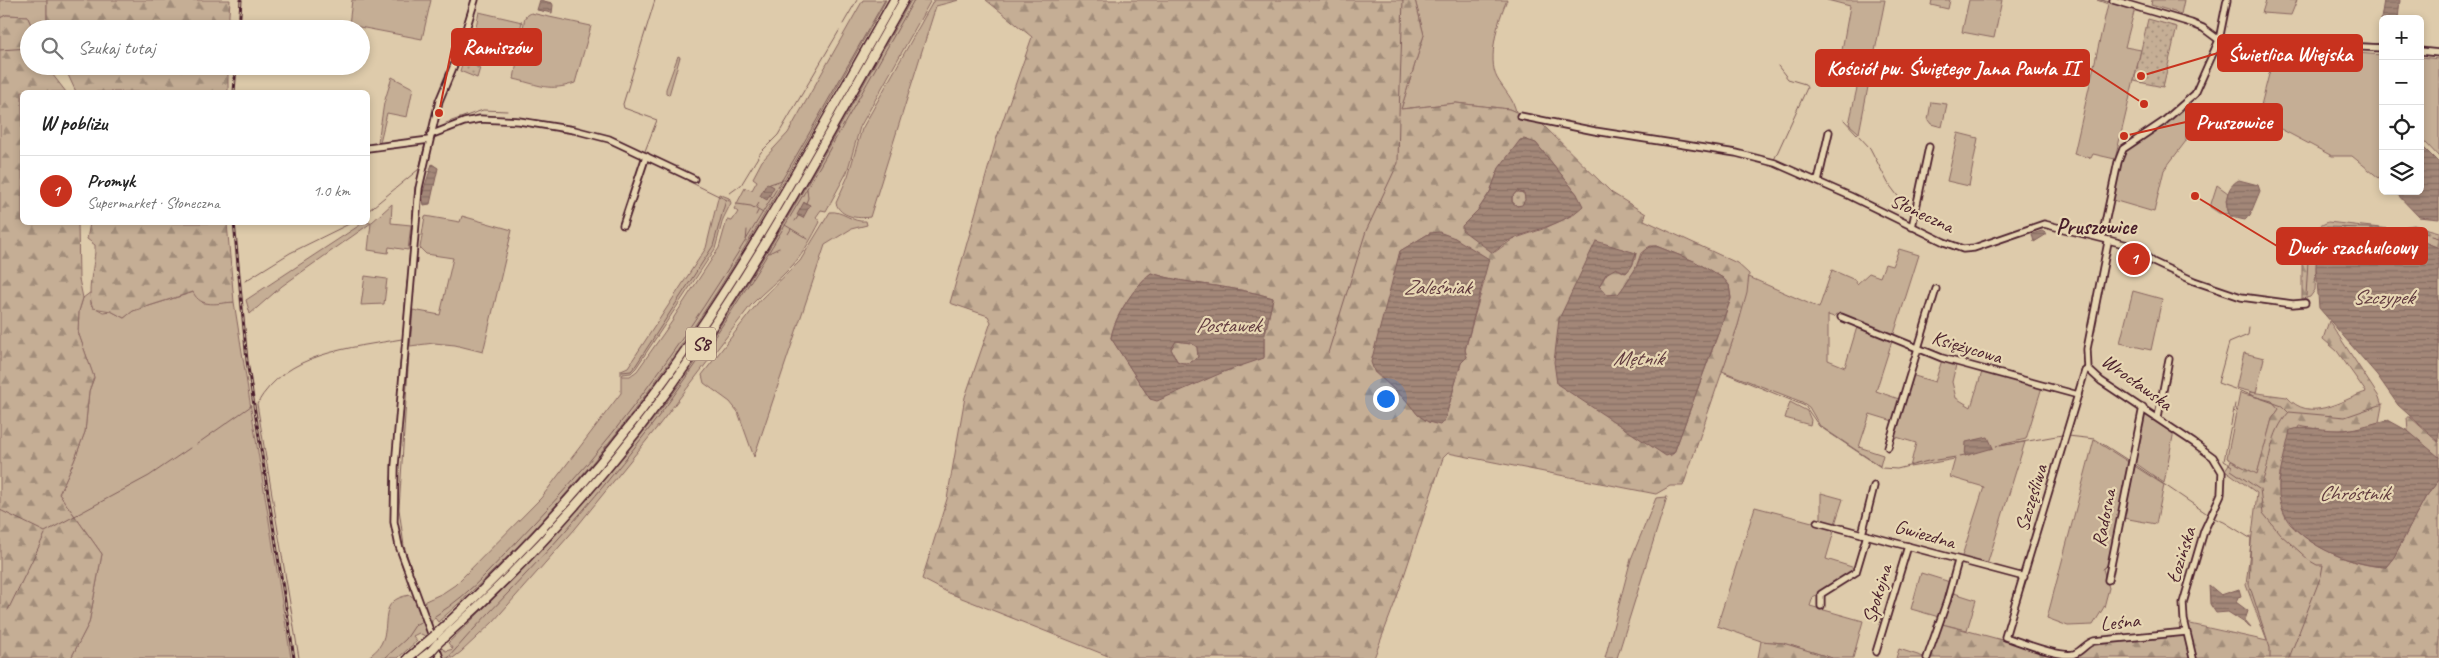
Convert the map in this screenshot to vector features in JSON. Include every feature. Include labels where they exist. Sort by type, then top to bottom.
[{"type":"highway","name":"S8","points":[[408,658],[508,565],[563,506],[619,440],[664,381],[714,309],[757,240],[894,0]]},
{"type":"highway","name":"S8","points":[[422,658],[502,583],[571,511],[620,453],[673,384],[719,317],[765,244],[904,0]]},
{"type":"street","points":[[440,658],[408,574],[394,522],[395,466],[419,188],[439,101],[458,58],[474,0]]},
{"type":"street","points":[[2113,0],[2191,23],[2203,28],[2218,40],[2379,48]]},
{"type":"street","points":[[2102,237],[2118,162],[2123,149],[2162,122],[2196,94],[2218,40],[2227,0]]},
{"type":"street","points":[[2424,51],[2439,53]]},
{"type":"street","name":"Słoneczna","points":[[1520,116],[1595,131],[1736,153],[1775,163],[1818,181],[1944,242],[1968,249],[2044,224],[2102,237],[2108,242],[2132,246],[2153,262],[2194,281],[2236,295],[2293,304],[2305,303]]},
{"type":"street","points":[[370,148],[430,138],[471,120],[519,121],[591,133],[694,179]]},
{"type":"street","points":[[1818,181],[1829,132]]},
{"type":"street","points":[[1912,227],[1929,147]]},
{"type":"street","points":[[624,225],[646,156]]},
{"type":"street","name":"Wrocławska","points":[[2108,242],[2087,349],[2088,369],[2101,381],[2158,417],[2213,457],[2219,465]]},
{"type":"street","points":[[1841,317],[1917,349],[1936,289]]},
{"type":"street","name":"Księżycowa","points":[[1888,447],[1917,349],[1970,367],[2078,395]]},
{"type":"street","points":[[2158,417],[2169,359]]},
{"type":"street","name":"Szczęśliwa","points":[[2005,637],[2085,371],[2088,369]]},
{"type":"street","name":"Radosna","points":[[2108,580],[2143,407]]},
{"type":"street","name":"Łozińska","points":[[2193,658],[2186,632],[2183,603],[2204,531],[2223,488],[2222,472],[2219,465]]},
{"type":"street","points":[[1821,606],[1821,594],[1856,572],[1874,486]]},
{"type":"street","name":"Gwiezdna","points":[[1817,522],[2024,577]]},
{"type":"street","name":"Spokojna","points":[[1876,652],[1908,546]]},
{"type":"street","points":[[1927,658],[1947,601],[1958,561]]},
{"type":"street","name":"Leśna","points":[[2005,637],[2065,655],[2080,651],[2088,642],[2186,632]]},
{"type":"green space","points":[[0,0],[47,0],[47,20],[29,20],[27,16],[6,15],[0,18]]},
{"type":"green space","points":[[47,0],[230,0],[229,20],[47,20]]},
{"type":"green space","points":[[352,0],[431,0],[422,39],[370,29],[370,20],[350,20]]},
{"type":"green space","points":[[863,0],[886,0],[772,202],[701,316],[634,411],[560,500],[521,543],[480,583],[438,622],[435,618],[432,620],[435,637],[443,649],[446,651],[453,649],[448,643],[570,519],[654,419],[712,338],[772,244],[911,0],[931,0],[860,127],[847,172],[826,211],[821,210],[816,217],[820,222],[804,250],[787,271],[751,305],[659,425],[575,529],[493,622],[453,658],[442,658],[421,603],[455,585],[541,498],[621,393],[621,370],[628,367],[706,248],[719,194],[729,198],[731,203],[723,219],[715,249],[636,368],[631,373],[623,374],[622,376],[630,376],[637,371],[673,320],[719,248],[727,220],[732,221],[738,212],[734,209],[745,188],[752,190],[757,181],[753,178],[762,161],[788,133]]},
{"type":"green space","points":[[934,0],[959,0],[936,6],[870,217],[860,218],[845,214],[838,208],[836,203],[848,176],[862,129]]},
{"type":"green space","points":[[986,0],[1415,0],[1424,35],[1401,109],[1456,103],[1509,109],[1540,122],[1612,193],[1646,214],[1644,220],[1737,263],[1749,274],[1747,293],[1738,325],[1683,486],[1670,486],[1656,494],[1448,453],[1443,458],[1397,597],[1374,658],[1113,658],[949,593],[922,579],[947,499],[965,397],[991,322],[988,316],[950,303],[997,137],[1032,37]],"holes":[[[1536,143],[1577,194],[1575,214],[1543,229],[1513,239],[1495,252],[1462,226],[1478,210],[1490,192],[1499,168]],[[1430,233],[1455,238],[1484,282],[1465,350],[1467,357],[1461,363],[1445,419],[1418,415],[1406,400],[1374,372],[1400,251]],[[1650,246],[1656,246],[1694,261],[1723,278],[1729,285],[1731,299],[1674,453],[1670,456],[1559,319],[1577,285],[1636,253],[1633,264],[1625,273],[1612,269],[1599,286],[1607,295],[1618,295],[1635,270],[1641,253]],[[1151,273],[1181,281],[1243,290],[1273,298],[1264,338],[1264,357],[1150,399],[1111,338],[1121,312],[1132,294]]]},
{"type":"green space","points":[[1415,0],[1507,0],[1497,28],[1493,61],[1497,78],[1511,98],[1516,112],[1509,109],[1456,103],[1401,109],[1424,35]]},
{"type":"green space","points":[[1827,0],[1885,0],[1859,133],[1849,124],[1861,70],[1839,67],[1850,6]]},
{"type":"green space","points":[[1932,0],[1950,0],[1948,9],[1931,5]]},
{"type":"green space","points":[[1969,0],[2002,0],[1994,38],[1962,32]]},
{"type":"green space","points":[[2097,0],[2106,0],[2135,8],[2125,47],[2141,50],[2115,159],[2093,154],[2091,158],[2074,154],[2108,4]]},
{"type":"green space","points":[[2152,0],[2184,0],[2181,14],[2151,5]]},
{"type":"green space","points":[[2266,0],[2297,0],[2291,15],[2262,13]]},
{"type":"green space","points":[[479,12],[522,22],[517,42],[475,32]]},
{"type":"green space","points":[[531,13],[591,26],[575,83],[551,87],[514,79],[525,17]]},
{"type":"green space","points":[[6,15],[27,16],[29,20],[20,20],[20,75],[53,75],[64,90],[20,90],[20,225],[78,225],[79,279],[83,298],[79,311],[78,332],[94,377],[89,391],[85,432],[59,494],[102,554],[89,623],[71,658],[0,658],[0,18]]},
{"type":"green space","points":[[2148,19],[2177,27],[2163,87],[2134,81]]},
{"type":"green space","points":[[2276,47],[2379,55],[2379,178],[2352,156],[2332,156],[2258,117]]},
{"type":"green space","points":[[678,56],[680,57],[669,95],[666,94],[666,89]]},
{"type":"green space","points":[[2424,57],[2439,59],[2439,157],[2426,143],[2424,144]]},
{"type":"green space","points":[[463,61],[480,68],[477,78],[460,71]]},
{"type":"green space","points":[[68,75],[228,75],[228,90],[75,90]]},
{"type":"green space","points":[[392,77],[413,88],[407,117],[387,113],[380,142],[378,142],[384,103]]},
{"type":"green space","points":[[1931,102],[1947,104],[1942,127],[1931,124],[1928,120]]},
{"type":"green space","points":[[2186,106],[2186,141],[2164,170],[2154,212],[2113,200],[2118,170],[2127,150]]},
{"type":"green space","points":[[1958,133],[1978,138],[1969,186],[1947,181]]},
{"type":"green space","points":[[2217,185],[2228,193],[2226,201],[2229,214],[2219,213],[2210,207]]},
{"type":"green space","points":[[1519,192],[1524,194],[1526,199],[1524,204],[1519,206],[1514,204],[1512,199],[1514,194]]},
{"type":"green space","points":[[392,204],[391,223],[411,225],[408,250],[389,247],[388,253],[368,250],[370,222]]},
{"type":"green space","points":[[830,212],[866,221],[867,225],[851,229],[825,245],[754,457],[738,412],[730,402],[704,383],[702,375],[760,300],[800,261]]},
{"type":"green space","points":[[425,216],[460,222],[462,216],[512,230],[483,352],[455,345],[434,343],[410,346],[413,310],[440,315],[453,258],[426,254],[420,248]]},
{"type":"green space","points":[[2328,222],[2389,229],[2414,225],[2439,232],[2439,248],[2424,242],[2391,243],[2340,238],[2317,250],[2315,290],[2310,297],[2302,299],[2302,251],[2298,249],[2306,227],[2314,229]]},
{"type":"green space","points":[[90,225],[227,225],[234,302],[205,303],[196,297],[193,292],[133,311],[124,318],[111,311],[93,308],[90,285],[95,245],[87,239]]},
{"type":"green space","points":[[360,225],[368,225],[282,286],[250,314],[246,300]]},
{"type":"green space","points":[[1899,249],[1919,255],[1893,337],[1836,314],[1834,317],[1828,315],[1828,360],[1845,367],[1857,327],[1892,341],[1876,391],[1899,399],[1893,421],[1870,414],[1859,447],[1883,455],[1880,466],[1820,426],[1809,407],[1802,402],[1722,371],[1738,325],[1749,277],[1819,308],[1832,270],[1855,280],[1857,284],[1869,273],[1880,277],[1885,264],[1892,266]]},
{"type":"green space","points":[[365,276],[387,279],[384,304],[361,305]]},
{"type":"green space","points":[[2133,291],[2162,299],[2151,350],[2120,343]]},
{"type":"green space","points":[[91,292],[91,305],[103,312],[111,311],[124,318],[133,311],[194,292],[203,303],[234,302],[291,658],[71,658],[89,623],[102,554],[59,494],[85,432],[89,391],[94,378],[78,332],[79,311],[83,298]]},
{"type":"green space","points":[[2329,321],[2379,397],[2382,406],[2379,422],[2360,428],[2340,430],[2300,426],[2280,473],[2279,491],[2282,509],[2290,524],[2299,533],[2321,548],[2360,563],[2386,567],[2394,557],[2425,498],[2439,480],[2439,658],[1930,658],[1942,624],[2066,657],[2095,642],[2181,635],[2179,624],[2186,623],[2267,641],[2246,585],[2257,493],[2225,470],[2231,461],[2257,474],[2272,419],[2279,409],[2272,401],[2249,395],[2250,392],[2287,397],[2296,405],[2315,409],[2325,408],[2366,392],[2337,351],[2323,339]]},
{"type":"green space","points":[[1176,341],[1191,343],[1197,347],[1198,357],[1188,363],[1177,361],[1171,349]]},
{"type":"green space","points":[[2244,353],[2264,358],[2256,393],[2236,388]]},
{"type":"green space","points":[[1942,360],[1956,365],[1952,382],[1956,398],[1971,407],[1982,372],[2042,387],[2026,439],[1996,446],[2025,442],[1987,565],[1961,559],[1984,487],[1950,477],[1955,459],[1910,467],[1916,443],[1893,436],[1911,375],[1935,382]]},
{"type":"green space","points":[[2240,393],[2272,401],[2279,409],[2272,419],[2257,475],[2227,458]]},
{"type":"green space","points":[[1790,402],[1807,411],[1811,420],[1810,425],[1785,418]]},
{"type":"green space","points":[[2144,411],[2174,431],[2164,483],[2134,462]]},
{"type":"green space","points":[[2407,417],[2410,417],[2439,443],[2439,458],[2411,435],[2408,431]]},
{"type":"green space","points":[[2094,440],[2130,463],[2110,562],[2103,569],[2109,588],[2104,607],[2093,625],[2068,626],[2047,618]]},
{"type":"green space","points":[[2133,465],[2164,485],[2156,524],[2123,518]]},
{"type":"green space","points":[[1821,493],[1843,499],[1835,524],[1821,519]]},
{"type":"green space","points":[[1667,497],[1617,658],[1605,658],[1631,559],[1656,498]]},
{"type":"green space","points":[[1755,507],[1835,528],[1826,559],[1855,568],[1854,571],[1813,597],[1810,606],[1863,621],[1853,658],[1832,658],[1783,643],[1761,641],[1717,626]]},
{"type":"green space","points":[[1921,573],[1950,582],[1939,617],[1911,609]]},
{"type":"green space","points":[[1951,592],[1976,600],[1967,630],[1942,624]]},
{"type":"green space","points":[[410,595],[414,598],[437,658],[434,658],[425,636],[419,633],[413,636],[417,641],[398,658],[367,658],[381,644],[389,607],[399,598]]},
{"type":"green space","points":[[1761,641],[1783,643],[1832,658],[1758,658]]},
{"type":"green space","points":[[1899,649],[1927,658],[1896,658]]},
{"type":"water","points":[[540,0],[552,3],[552,13],[537,10]]},
{"type":"water","points":[[2384,0],[2400,0],[2398,15],[2382,15]]},
{"type":"water","points":[[1524,139],[1536,143],[1577,194],[1583,206],[1567,218],[1509,240],[1493,253],[1462,230],[1462,226],[1478,210],[1490,192],[1499,168],[1520,140]],"holes":[[[1517,191],[1524,193],[1525,200],[1522,205],[1517,206],[1512,202],[1512,197]]]},
{"type":"water","points":[[2424,148],[2439,163],[2439,219],[2419,217],[2398,195],[2424,195]]},
{"type":"water","points":[[432,164],[438,168],[430,204],[424,205],[422,195]]},
{"type":"water","points":[[2239,180],[2258,185],[2260,191],[2250,215],[2245,220],[2231,217],[2227,207],[2229,191]]},
{"type":"water","points":[[767,183],[774,187],[767,200],[760,196]]},
{"type":"water","points":[[804,202],[810,205],[803,218],[797,215]]},
{"type":"water","points":[[2042,231],[2047,234],[2034,242],[2032,234]]},
{"type":"water","name":"Zaleśniak","points":[[1439,232],[1455,238],[1489,259],[1465,350],[1467,357],[1461,363],[1445,419],[1440,425],[1428,422],[1418,415],[1406,400],[1374,371],[1371,362],[1400,251],[1430,233]]},
{"type":"water","name":"Szczypek","points":[[2327,237],[2391,243],[2424,242],[2439,248],[2439,442],[2398,405],[2377,375],[2319,308],[2316,267],[2317,250],[2322,240]]},
{"type":"water","name":"Mętnik","points":[[1596,241],[1636,253],[1632,266],[1626,273],[1616,268],[1606,274],[1599,286],[1607,295],[1618,294],[1634,271],[1644,251],[1647,248],[1656,246],[1694,261],[1723,278],[1729,285],[1731,298],[1674,453],[1666,456],[1557,384],[1554,362],[1559,319]]},
{"type":"water","name":"Postawek","points":[[1151,273],[1181,281],[1243,290],[1273,298],[1264,338],[1264,358],[1226,371],[1157,401],[1150,399],[1111,338],[1121,312],[1132,294]],"holes":[[[1176,341],[1191,343],[1197,347],[1198,357],[1188,363],[1177,361],[1171,349]]]},
{"type":"water","name":"Chróstnik","points":[[2388,420],[2408,431],[2439,457],[2439,480],[2425,498],[2394,557],[2386,567],[2353,561],[2336,555],[2319,547],[2304,536],[2292,524],[2283,510],[2279,486],[2290,430],[2302,428],[2345,430]]},
{"type":"water","points":[[1988,437],[1993,448],[1965,456],[1966,442]]},
{"type":"water","points":[[2209,585],[2221,595],[2239,589],[2241,596],[2238,597],[2236,602],[2248,611],[2245,620],[2251,627],[2228,612],[2216,613],[2210,604]]},
{"type":"waterway","points":[[645,151],[657,120],[624,108],[623,104],[655,0]]},
{"type":"waterway","points":[[843,24],[857,0]]},
{"type":"waterway","points":[[435,616],[475,585],[534,523],[587,464],[636,403],[682,339],[767,206],[885,0]]},
{"type":"waterway","points":[[448,658],[582,512],[649,429],[686,378],[722,326],[789,219],[914,0]]},
{"type":"waterway","points":[[1399,115],[1403,0]]},
{"type":"waterway","points":[[2101,0],[2140,11]]},
{"type":"waterway","points":[[730,193],[741,185],[761,152],[778,135],[839,31]]},
{"type":"waterway","points":[[2302,40],[2339,41]]},
{"type":"waterway","points":[[2345,42],[2379,44]]},
{"type":"waterway","points":[[2424,48],[2439,50]]},
{"type":"waterway","points":[[0,50],[20,49]]},
{"type":"waterway","points":[[1774,160],[1807,88],[1805,84],[1788,79],[1778,66]]},
{"type":"waterway","points":[[446,123],[483,110],[507,111]]},
{"type":"waterway","points":[[1328,353],[1366,231],[1398,163],[1399,118]]},
{"type":"waterway","points":[[1844,120],[1870,148],[1888,183],[1912,215]]},
{"type":"waterway","points":[[370,209],[419,169],[425,144]]},
{"type":"waterway","points":[[770,184],[782,180]]},
{"type":"waterway","points":[[688,181],[729,201]]},
{"type":"waterway","points":[[408,271],[415,187]]},
{"type":"waterway","points":[[806,203],[808,198],[807,189]]},
{"type":"waterway","points":[[622,372],[631,371],[636,365],[713,246],[726,200]]},
{"type":"waterway","points":[[756,208],[759,203]]},
{"type":"waterway","points":[[737,204],[751,206],[763,213]]},
{"type":"waterway","points":[[756,215],[758,211]]},
{"type":"waterway","points":[[795,221],[799,215]]},
{"type":"waterway","points":[[245,281],[290,253],[347,225]]},
{"type":"waterway","points":[[785,225],[808,239]]},
{"type":"waterway","points":[[2306,296],[2309,243],[2312,235],[2322,227],[2411,229],[2428,234]]},
{"type":"waterway","points":[[788,234],[791,229]]},
{"type":"waterway","points":[[746,242],[747,230]]},
{"type":"waterway","points":[[2432,236],[2439,238]]},
{"type":"waterway","points":[[769,253],[779,248]]},
{"type":"waterway","points":[[394,449],[407,281]]},
{"type":"waterway","points":[[2249,328],[2248,335],[2229,343],[2218,383],[2282,406],[2288,412]]},
{"type":"waterway","points":[[299,658],[257,404],[269,387],[285,373],[302,363],[321,355],[341,350],[402,339]]},
{"type":"waterway","points":[[409,353],[399,509],[404,546],[419,591]]},
{"type":"waterway","points":[[1725,373],[1805,406],[1819,426],[1882,468],[1897,469],[1932,460]]},
{"type":"waterway","points":[[2232,468],[2232,466],[2224,461],[2235,404]]},
{"type":"waterway","points":[[2262,483],[2274,438],[2289,412],[2345,417],[2383,404]]},
{"type":"waterway","points":[[197,444],[251,406]]},
{"type":"waterway","points":[[2000,446],[2062,435]]},
{"type":"waterway","points":[[2068,436],[2095,439],[2129,461]]},
{"type":"waterway","points":[[0,510],[45,532],[149,476],[190,448]]},
{"type":"waterway","points":[[1960,456],[1965,455]]},
{"type":"waterway","points":[[1936,460],[1956,457]]},
{"type":"waterway","points":[[2134,464],[2209,515]]},
{"type":"waterway","points":[[392,468],[391,515],[395,541],[409,586]]},
{"type":"waterway","points":[[2231,470],[2259,489]]},
{"type":"waterway","points":[[2260,489],[2263,513],[2280,534],[2310,561],[2317,565],[2323,565],[2321,576],[2289,658]]},
{"type":"waterway","points":[[2214,518],[2250,538]]},
{"type":"waterway","points":[[8,610],[45,534]]},
{"type":"waterway","points":[[2251,536],[2249,584],[2270,648],[2270,658]]},
{"type":"waterway","points":[[385,658],[406,639],[416,624],[421,622]]},
{"type":"railway","points":[[240,20],[241,0]]},
{"type":"railway","points":[[234,90],[235,75]]},
{"type":"railway","points":[[234,225],[247,361],[294,658]]},
{"type":"place","name":"Świetlica Wiejska","points":[[2141,76]]},
{"type":"place","name":"Kościół pw. Świętego Jana Pawła II","points":[[2144,104]]},
{"type":"place","name":"Ramiszów","points":[[439,113]]},
{"type":"place","name":"Pruszowice","points":[[2124,136]]},
{"type":"place","name":"Dwór szachulcowy","points":[[2195,196]]},
{"type":"place","name":"Promyk","points":[[2134,259]]},
{"type":"district","name":"Pruszowice","points":[[2096,227]]}]
